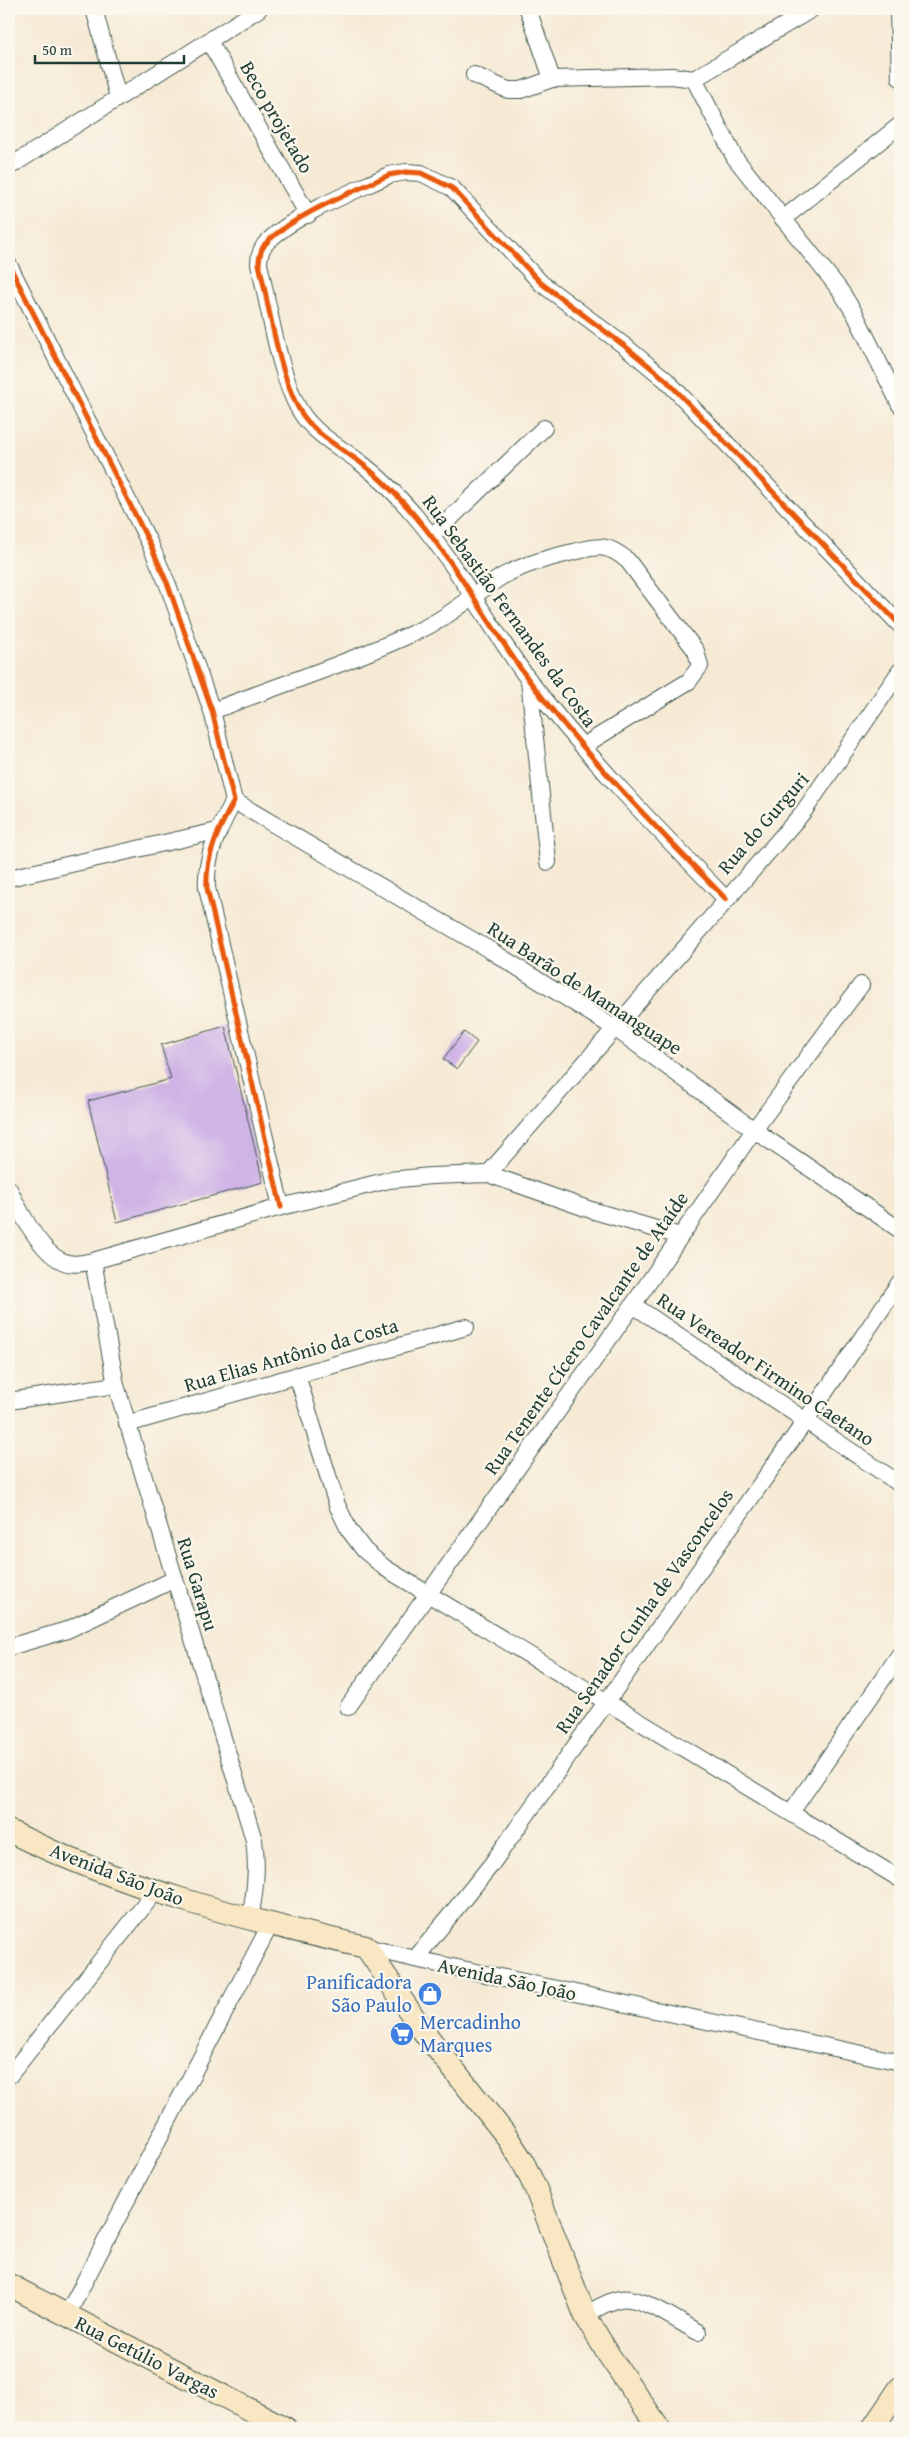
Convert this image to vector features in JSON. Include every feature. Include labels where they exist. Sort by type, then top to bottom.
[{"type":"main road","name":"Avenida São João","points":[[9,1831],[154,1892],[260,1922],[366,1947]]},
{"type":"main road","points":[[366,1947],[423,2031],[504,2133],[522,2160],[535,2187],[585,2315],[608,2354],[659,2428]]},
{"type":"main road","name":"Rua Getúlio Vargas","points":[[9,2285],[285,2428]]},
{"type":"main road","points":[[873,2428],[900,2388]]},
{"type":"street","points":[[94,9],[118,97]]},
{"type":"street","points":[[9,166],[259,9]]},
{"type":"street","points":[[528,9],[552,79]]},
{"type":"street","points":[[474,75],[508,90],[521,90],[552,79],[672,76],[694,79],[812,9]]},
{"type":"street","points":[[898,9],[900,78]]},
{"type":"street","name":"Beco projetado","points":[[209,41],[266,138],[308,215]]},
{"type":"street","points":[[694,79],[735,158],[840,290],[855,314],[900,405]]},
{"type":"street","points":[[783,218],[900,125]]},
{"type":"street","points":[[308,215],[389,175],[406,172],[421,173],[452,188],[541,283],[626,347],[666,380],[900,625]]},
{"type":"street","name":"Rua Sebastião Fernandes da Costa","points":[[308,215],[269,240],[259,255],[259,264],[286,376],[301,413],[326,438],[384,482],[432,536],[529,680],[583,746],[651,822],[726,899]]},
{"type":"street","points":[[9,265],[150,544],[184,628],[212,711],[234,801],[217,831],[206,870],[210,908],[281,1207]]},
{"type":"street","points":[[432,536],[544,428]]},
{"type":"street","points":[[212,711],[418,632],[450,614],[502,577],[538,560],[598,546],[608,548],[628,561],[696,652],[700,666],[690,681],[583,746]]},
{"type":"street","name":"Rua do Gurguri","points":[[488,1174],[804,811],[900,671]]},
{"type":"street","points":[[529,680],[548,862]]},
{"type":"street","name":"Rua Barão de Mamanguape","points":[[234,801],[493,952],[616,1029],[754,1130],[900,1230]]},
{"type":"street","points":[[9,878],[217,831]]},
{"type":"street","name":"Rua Tenente Cícero Cavalcante de Ataíde","points":[[348,1707],[633,1305],[754,1130],[861,985]]},
{"type":"street","points":[[9,1189],[42,1245],[52,1255],[70,1264],[93,1261],[281,1207],[389,1180],[431,1176],[488,1174],[591,1210],[680,1236]]},
{"type":"street","name":"Rua Garapu","points":[[67,2316],[260,1922],[256,1881],[257,1860],[254,1840],[116,1385],[93,1261]]},
{"type":"street","name":"Rua Senador Cunha de Vasconcelos","points":[[415,1959],[491,1865],[806,1420],[900,1282]]},
{"type":"street","name":"Rua Vereador Firmino Caetano","points":[[633,1305],[900,1484]]},
{"type":"street","name":"Rua Elias Antônio da Costa","points":[[127,1424],[466,1327]]},
{"type":"street","points":[[297,1375],[337,1505],[349,1530],[364,1550],[385,1568],[606,1702],[792,1811],[900,1878]]},
{"type":"street","points":[[9,1401],[116,1385]]},
{"type":"street","points":[[9,1647],[67,1630],[175,1579]]},
{"type":"street","points":[[792,1811],[900,1654]]},
{"type":"street","points":[[9,2076],[154,1892]]},
{"type":"street","name":"Avenida São João","points":[[366,1947],[900,2062]]},
{"type":"street","points":[[585,2315],[609,2302],[629,2298],[641,2302],[698,2332]]},
{"type":"path","points":[[9,1689],[13,1694],[9,1698]]},
{"type":"building","points":[[225,1026],[263,1182],[117,1222],[88,1101],[171,1079],[161,1045]]},
{"type":"building","points":[[464,1032],[477,1042],[457,1069],[443,1059]]},
{"type":"cycle path","points":[[726,899],[625,794],[554,712],[516,662],[432,537],[410,510],[369,469],[312,427],[300,411],[280,360],[259,264],[260,254],[264,245],[281,230],[310,212],[389,175],[406,172],[421,173],[452,188],[541,283],[626,347],[666,380],[900,625]]},
{"type":"cycle path","points":[[9,265],[150,544],[168,585],[212,711],[234,801],[214,843],[208,865],[207,888],[281,1207]]},
{"type":"place","name":"Panificadora São Paulo","points":[[430,1994]]},
{"type":"place","name":"Mercadinho Marques","points":[[402,2034]]}]
